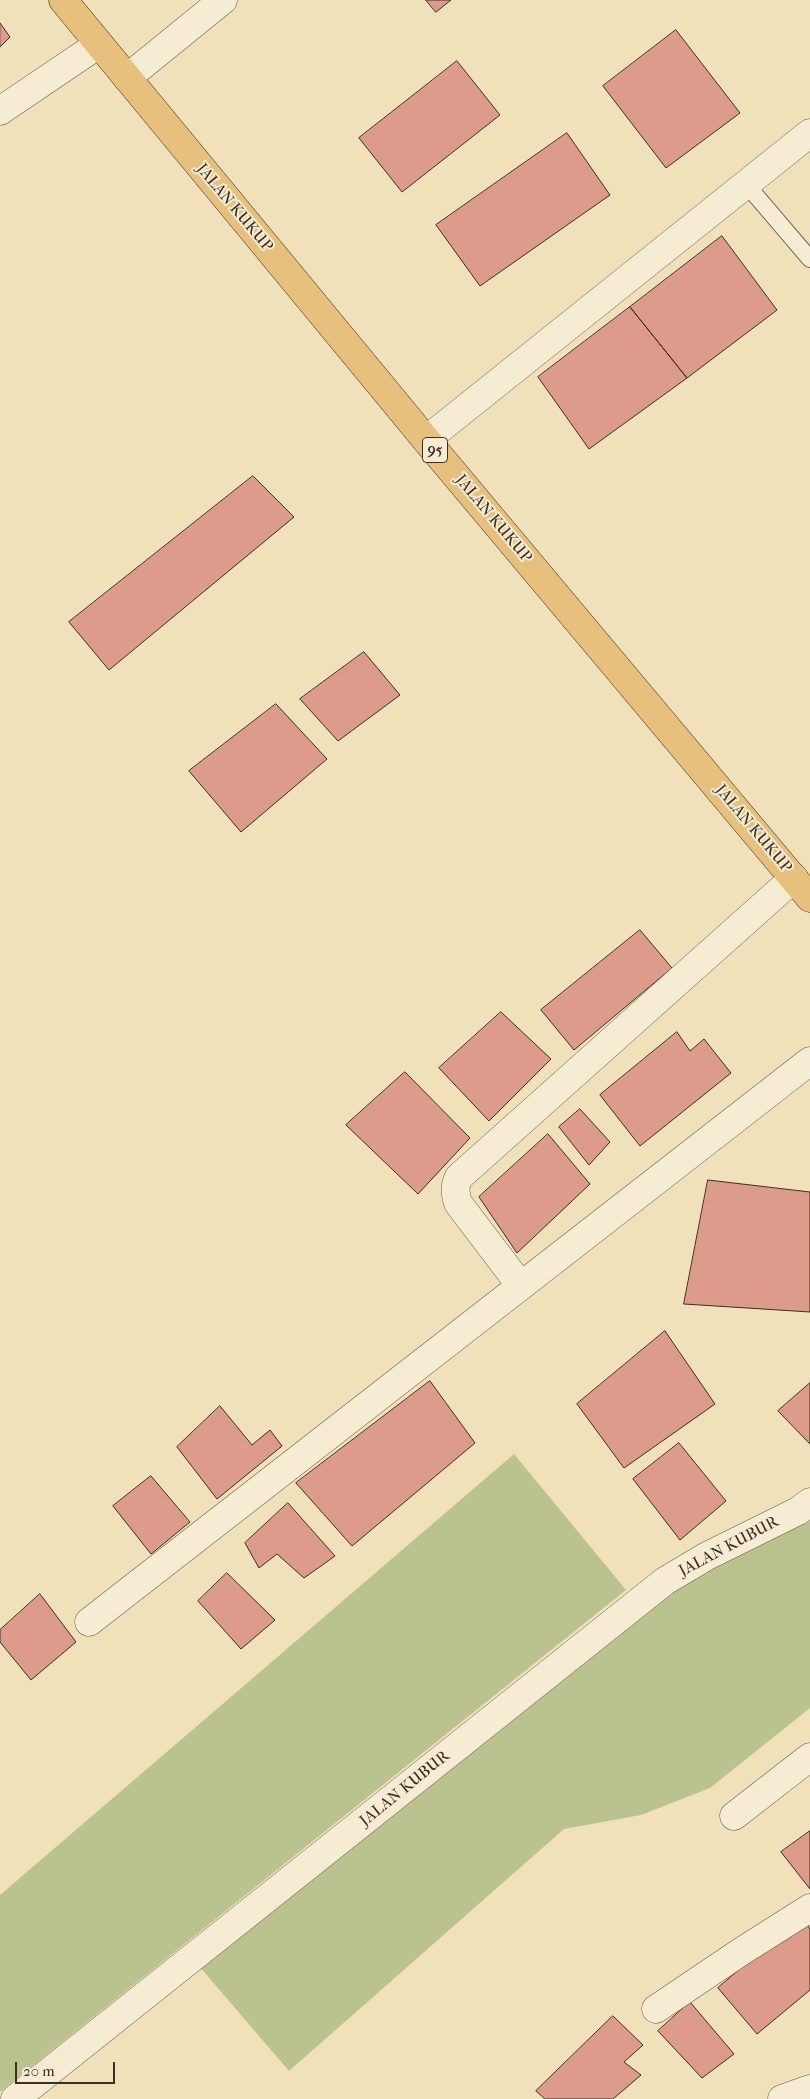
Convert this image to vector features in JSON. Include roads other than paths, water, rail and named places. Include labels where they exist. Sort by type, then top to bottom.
[{"type":"main road","name":"JALAN KUKUP","points":[[63,0],[426,440],[802,888]]},
{"type":"street","points":[[127,78],[223,0]]},
{"type":"street","points":[[0,111],[98,44]]},
{"type":"street","points":[[426,440],[810,133]]},
{"type":"street","points":[[521,1286],[458,1203],[455,1185],[459,1177],[802,888]]},
{"type":"street","points":[[89,1622],[810,1061]]},
{"type":"street","name":"JALAN KUBUR","points":[[15,2099],[665,1581],[707,1556],[798,1511],[810,1502]]},
{"type":"street","points":[[734,1816],[810,1757]]},
{"type":"street","points":[[656,2009],[810,1908]]},
{"type":"street","points":[[782,2099],[810,2089]]},
{"type":"lane","points":[[746,184],[810,259]]}]
